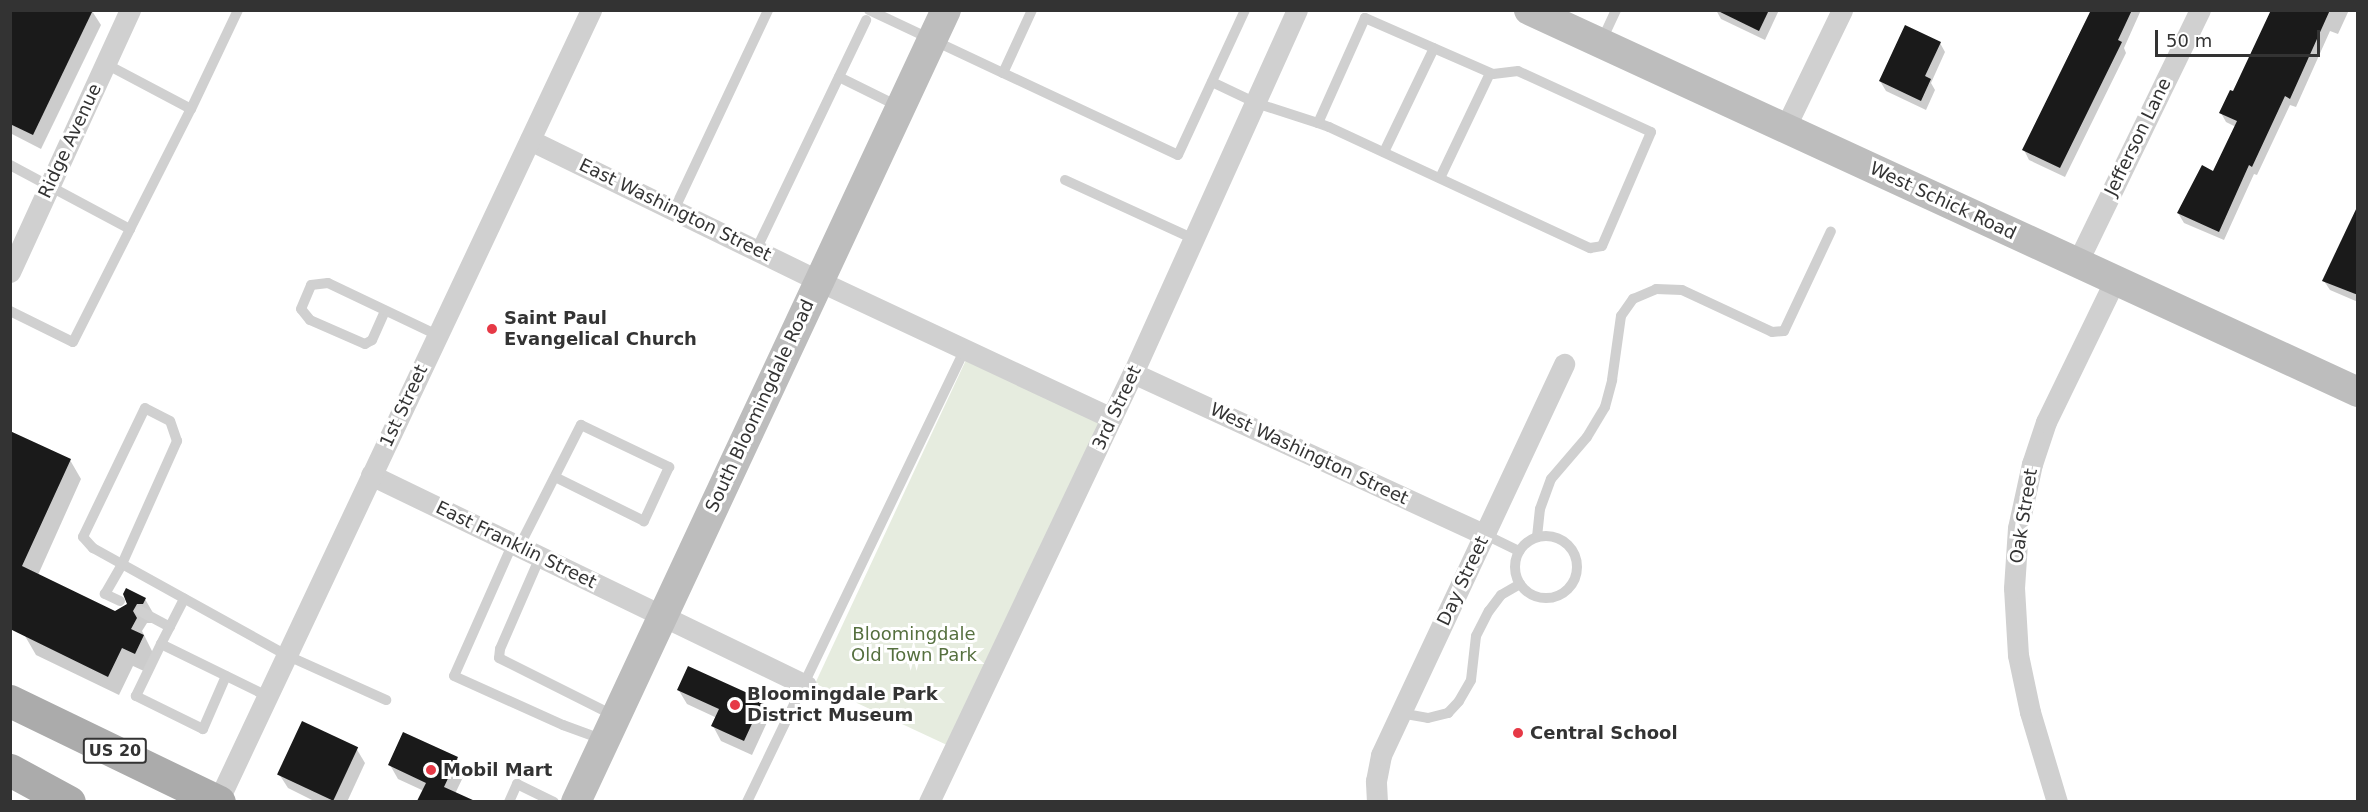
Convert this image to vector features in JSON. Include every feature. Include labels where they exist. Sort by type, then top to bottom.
[{"type":"main road","name":"US 20","points":[[10,701],[218,801]]},
{"type":"main road","points":[[10,770],[69,801]]},
{"type":"street","name":"Ridge Avenue","points":[[10,272],[130,10]]},
{"type":"street","name":"1st Street","points":[[218,801],[591,10]]},
{"type":"street","name":"South Bloomingdale Road","points":[[576,801],[946,10]]},
{"type":"street","name":"3rd Street","points":[[929,801],[1133,373],[1297,10]]},
{"type":"street","name":"West Schick Road","points":[[1529,10],[2358,392]]},
{"type":"street","points":[[1785,128],[1842,10]]},
{"type":"street","name":"Jefferson Lane","points":[[2077,263],[2200,10]]},
{"type":"street","name":"East Washington Street","points":[[530,140],[819,281]]},
{"type":"street","name":"Oak Street","points":[[2057,801],[2030,712],[2018,655],[2014,588],[2019,528],[2032,464],[2046,422],[2115,280]]},
{"type":"street","points":[[819,281],[1112,418]]},
{"type":"street","name":"Day Street","points":[[1377,801],[1376,781],[1381,755],[1486,535],[1564,364]]},
{"type":"street","name":"West Washington Street","points":[[1133,373],[1486,535]]},
{"type":"street","name":"East Franklin Street","points":[[371,475],[806,685]]},
{"type":"lane","points":[[10,311],[73,342],[191,109],[238,10]]},
{"type":"lane","points":[[674,210],[768,10]]},
{"type":"lane","points":[[1004,73],[1032,10]]},
{"type":"lane","points":[[756,250],[868,15],[1004,73],[1178,155],[1245,10]]},
{"type":"lane","points":[[1600,43],[1616,10]]},
{"type":"lane","points":[[1212,82],[1256,103],[1318,123],[1590,248],[1602,246],[1651,132],[1518,71],[1490,73],[1365,18],[1318,123]]},
{"type":"lane","points":[[1384,152],[1434,48]]},
{"type":"lane","points":[[106,64],[191,109]]},
{"type":"lane","points":[[1440,178],[1490,73]]},
{"type":"lane","points":[[839,77],[901,107]]},
{"type":"lane","points":[[10,165],[130,230]]},
{"type":"lane","points":[[1065,180],[1194,239]]},
{"type":"lane","points":[[1537,537],[1540,509],[1551,479],[1587,437],[1605,407],[1612,380],[1621,316],[1633,299],[1656,290],[1682,290],[1772,332],[1784,331],[1831,231]]},
{"type":"lane","points":[[385,310],[372,340],[365,344],[310,320],[301,309],[311,285],[328,283],[385,310],[437,335]]},
{"type":"lane","points":[[747,801],[806,685],[965,349]]},
{"type":"lane","points":[[120,601],[105,594],[122,564],[177,441],[170,421],[145,408],[83,537],[93,548],[122,564],[184,598],[286,655],[386,700]]},
{"type":"lane","points":[[555,477],[644,521],[669,467],[581,425],[555,477],[516,545],[454,676],[563,725],[609,728]]},
{"type":"lane","points":[[1486,535],[1519,551]]},
{"type":"lane","points":[[1552,536],[1569,545],[1575,554],[1577,574],[1566,591],[1547,598],[1527,592],[1515,574],[1514,564],[1523,544],[1537,537],[1552,536]]},
{"type":"lane","points":[[540,556],[500,649],[499,658],[609,728]]},
{"type":"lane","points":[[1400,713],[1428,718],[1448,713],[1459,701],[1471,680],[1476,636],[1480,627],[1502,595],[1520,584]]},
{"type":"lane","points":[[184,598],[136,696],[203,729],[226,676]]},
{"type":"lane","points":[[140,611],[170,627]]},
{"type":"lane","points":[[161,644],[267,696]]},
{"type":"lane","points":[[509,801],[518,784],[554,801]]},
{"type":"green space","name":"Bloomingdale Old Town Park","points":[[966,360],[1101,423],[950,747],[815,684]]},
{"type":"building","points":[[10,10],[93,10],[33,135],[10,124]]},
{"type":"building","points":[[1716,10],[1769,10],[1759,31]]},
{"type":"building","points":[[2091,10],[2132,10],[2118,40],[2122,42],[2060,168],[2022,150]]},
{"type":"building","points":[[2271,10],[2330,10],[2290,99],[2285,96],[2252,167],[2249,165],[2219,232],[2177,213],[2202,165],[2213,171],[2237,121],[2219,113],[2230,90],[2233,91]]},
{"type":"building","points":[[1905,25],[1941,42],[1925,76],[1931,79],[1921,101],[1879,81]]},
{"type":"building","points":[[2358,205],[2358,295],[2322,281]]},
{"type":"building","points":[[10,431],[71,459],[22,566],[115,611],[127,604],[123,594],[126,588],[146,598],[143,604],[137,604],[133,611],[137,618],[131,629],[144,635],[135,654],[122,648],[108,677],[10,629]]},
{"type":"building","name":"Bloomingdale Park District Museum","points":[[688,666],[763,700],[744,741],[711,726],[719,709],[677,690]]},
{"type":"building","points":[[302,721],[358,747],[333,801],[277,774]]},
{"type":"building","points":[[403,732],[458,757],[444,787],[475,801],[417,801],[426,783],[388,765]]},
{"type":"place","name":"Saint Paul Evangelical Church","points":[[492,329]]},
{"type":"place","name":"Bloomingdale Park District Museum","points":[[735,705]]},
{"type":"place","name":"Central School","points":[[1518,733]]},
{"type":"place","name":"Mobil Mart","points":[[431,770]]}]
